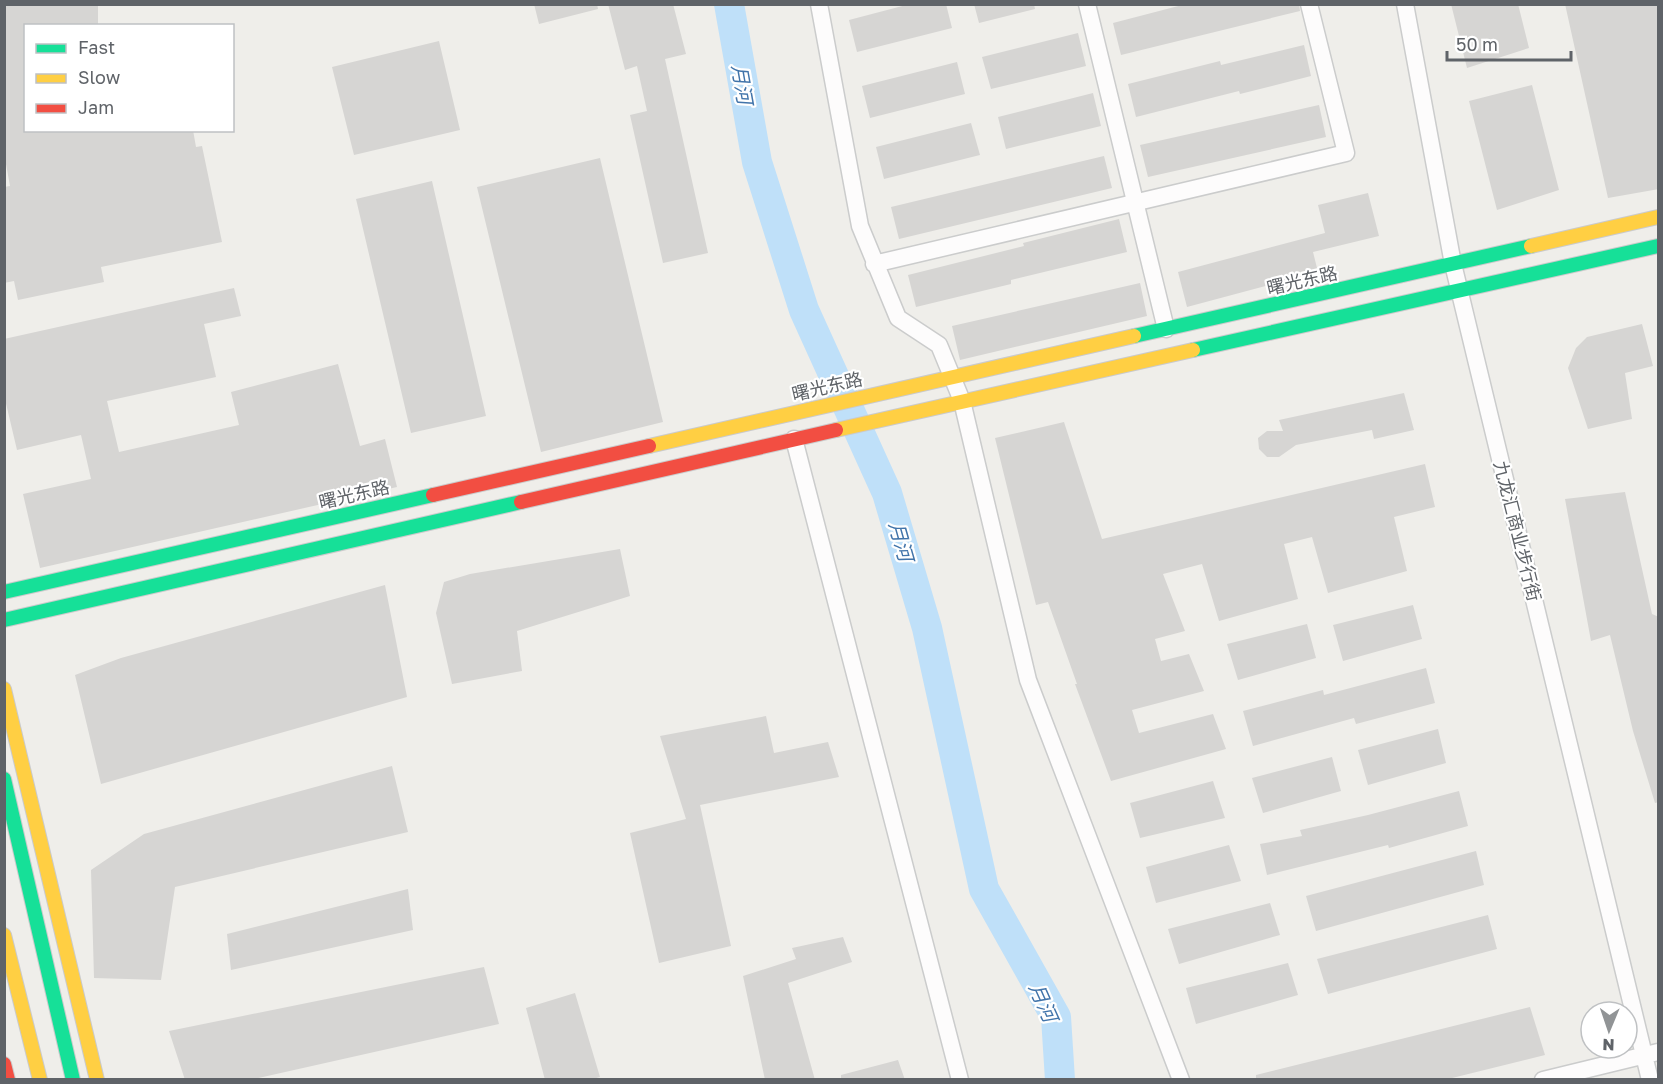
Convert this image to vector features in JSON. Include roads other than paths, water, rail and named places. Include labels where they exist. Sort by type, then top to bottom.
[{"type":"main road","name":"曙光东路","points":[[4,592],[1659,217]]},
{"type":"main road","points":[[4,620],[962,401],[1659,246]]},
{"type":"main road","points":[[4,689],[97,1080]]},
{"type":"main road","points":[[4,779],[73,1080]]},
{"type":"main road","points":[[4,934],[40,1080]]},
{"type":"main road","points":[[4,1064],[8,1080]]},
{"type":"street","points":[[819,4],[860,226],[898,318],[939,345],[962,401],[1028,680],[1181,1080]]},
{"type":"street","points":[[1087,4],[1166,329]]},
{"type":"street","points":[[874,264],[1346,153],[1309,4]]},
{"type":"street","name":"九龙汇商业步行街","points":[[1405,4],[1453,264],[1651,1054],[1650,1080]]},
{"type":"street","points":[[794,439],[960,1080]]},
{"type":"street","points":[[1543,1080],[1651,1054]]},
{"type":"waterway","name":"月河","points":[[729,4],[757,162],[804,310],[887,493],[927,628],[984,889],[1056,1017],[1060,1080]]}]
